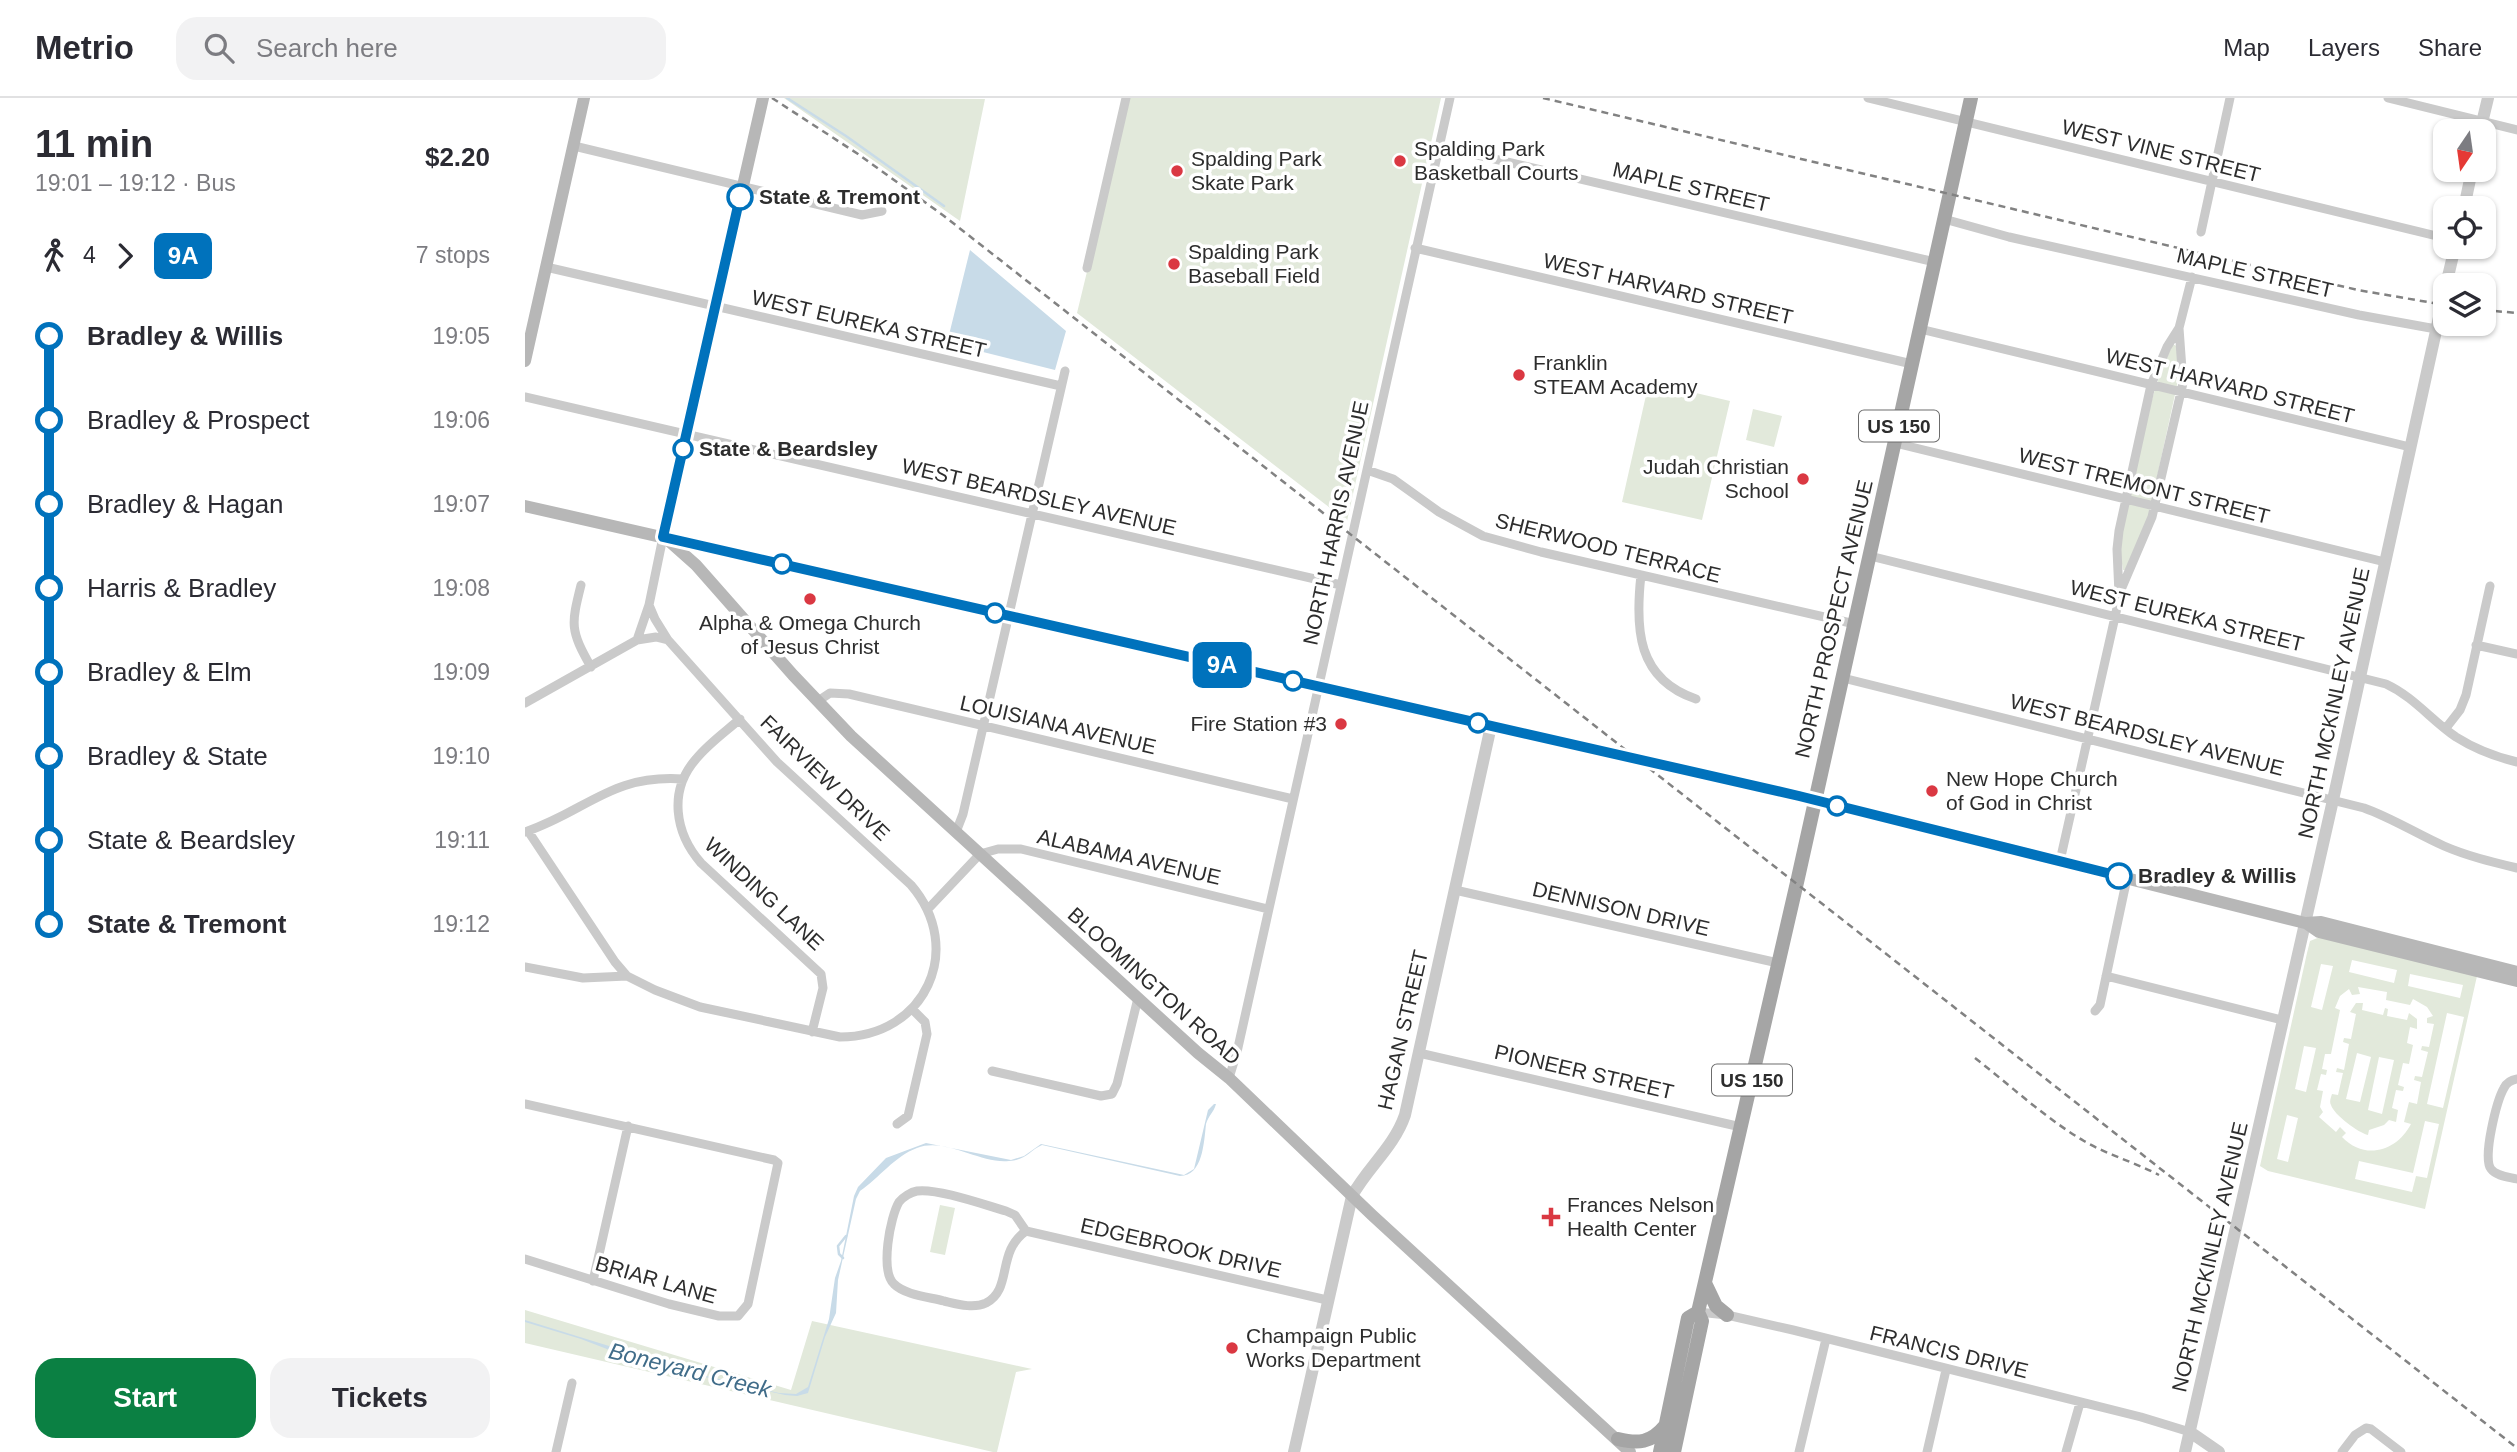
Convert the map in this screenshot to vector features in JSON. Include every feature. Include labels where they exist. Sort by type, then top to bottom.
[{"type":"main road","points":[[525,361],[585,98]]},
{"type":"main road","points":[[663,537],[762,98]]},
{"type":"main road","name":"NORTH PROSPECT AVENUE","points":[[1676,1448],[1702,1321],[1699,1312],[1705,1282],[1779,963],[1971,98]]},
{"type":"main road","points":[[525,506],[1815,800],[2305,923],[2321,922],[2517,972]]},
{"type":"main road","name":"BLOOMINGTON ROAD","points":[[663,537],[694,562],[851,736],[1229,1078],[1352,1196],[1624,1447]]},
{"type":"main road","points":[[2305,923],[2319,932],[2517,981]]},
{"type":"main road","points":[[1705,1282],[1716,1306],[1727,1315]]},
{"type":"main road","name":"NORTH PROSPECT AVENUE","points":[[1660,1452],[1688,1318],[1699,1312]]},
{"type":"main road","points":[[1624,1447],[1654,1437],[1665,1425]]},
{"type":"street","points":[[1087,268],[1126,98]]},
{"type":"street","name":"NORTH HARRIS AVENUE","points":[[1229,1078],[1450,98]]},
{"type":"street","name":"WEST VINE STREET","points":[[1868,98],[2433,235]]},
{"type":"street","points":[[2200,232],[2230,98]]},
{"type":"street","points":[[2388,98],[2458,119]]},
{"type":"street","points":[[2482,119],[2487,98]]},
{"type":"street","points":[[2496,128],[2517,130]]},
{"type":"street","points":[[573,146],[862,215],[882,211]]},
{"type":"street","name":"MAPLE STREET","points":[[1439,146],[1935,262]]},
{"type":"street","name":"MAPLE STREET","points":[[1944,219],[2008,237],[2358,315],[2433,328]]},
{"type":"street","name":"WEST HARVARD STREET","points":[[1415,248],[1912,364]]},
{"type":"street","name":"WEST EUREKA STREET","points":[[546,267],[1061,386]]},
{"type":"street","points":[[2060,861],[2115,617],[2119,594],[2117,549],[2151,385],[2167,347],[2179,328],[2192,277]]},
{"type":"street","points":[[2119,594],[2155,506],[2181,393],[2183,372],[2179,328]]},
{"type":"street","name":"WEST HARVARD STREET","points":[[1920,329],[2410,447]]},
{"type":"street","name":"NORTH MCKINLEY AVENUE","points":[[2185,1452],[2435,336]]},
{"type":"street","points":[[956,832],[963,814],[1065,371]]},
{"type":"street","name":"WEST BEARDSLEY AVENUE","points":[[525,397],[1341,585]]},
{"type":"street","name":"WEST TREMONT STREET","points":[[1895,443],[2385,562]]},
{"type":"street","name":"SHERWOOD TERRACE","points":[[1367,470],[1393,479],[1439,512],[1483,536],[1541,552],[1855,624]]},
{"type":"street","points":[[637,640],[649,605],[663,537]]},
{"type":"street","name":"WEST EUREKA STREET","points":[[1870,556],[2359,677],[2398,690],[2457,737],[2476,748],[2517,762]]},
{"type":"street","points":[[1641,575],[1638,622],[1645,652],[1666,684],[1696,699]]},
{"type":"street","points":[[580,585],[573,626],[578,645],[591,667]]},
{"type":"street","points":[[2446,727],[2462,705],[2490,586]]},
{"type":"street","name":"FAIRVIEW DRIVE","points":[[649,605],[669,640],[778,762],[911,885],[928,909]]},
{"type":"street","points":[[525,703],[637,640],[656,637],[669,640]]},
{"type":"street","points":[[2476,645],[2517,654]]},
{"type":"street","name":"WEST BEARDSLEY AVENUE","points":[[1843,678],[2333,800],[2387,817],[2465,854],[2517,868]]},
{"type":"street","name":"LOUISIANA AVENUE","points":[[818,701],[825,695],[838,692],[1293,799]]},
{"type":"street","name":"WINDING LANE","points":[[740,719],[696,759],[683,779],[678,815],[684,840],[691,852],[821,974],[823,988],[812,1032]]},
{"type":"street","name":"HAGAN STREET","points":[[1294,1452],[1352,1196],[1400,1129],[1491,726]]},
{"type":"street","points":[[683,779],[652,778],[616,787],[526,831],[615,962],[628,976],[699,1007],[840,1037],[864,1036],[887,1028],[912,1009],[928,986],[936,961],[936,935],[928,909],[980,854]]},
{"type":"street","name":"ALABAMA AVENUE","points":[[980,854],[998,849],[1021,849],[1268,909]]},
{"type":"street","points":[[2095,1011],[2100,1005],[2127,878]]},
{"type":"street","name":"DENNISON DRIVE","points":[[1455,890],[1779,963]]},
{"type":"street","points":[[525,967],[583,978],[628,976]]},
{"type":"street","points":[[2106,976],[2283,1020]]},
{"type":"street","points":[[992,1071],[1101,1096],[1112,1094],[1117,1084],[1138,998]]},
{"type":"street","points":[[897,1124],[908,1116],[927,1034],[925,1022],[912,1009]]},
{"type":"street","name":"PIONEER STREET","points":[[1419,1053],[1741,1126]]},
{"type":"street","points":[[2517,1079],[2506,1085],[2496,1110],[2488,1159],[2492,1170],[2517,1179]]},
{"type":"street","points":[[525,1104],[628,1126],[593,1281]]},
{"type":"street","name":"BRIAR LANE","points":[[525,1259],[669,1304],[730,1318],[744,1312],[754,1279],[777,1162],[757,1155],[628,1126]]},
{"type":"street","name":"EDGEBROOK DRIVE","points":[[1026,1231],[1011,1245],[1000,1287],[985,1304],[964,1305],[921,1295],[900,1289],[888,1277],[886,1260],[895,1212],[900,1202],[912,1193],[926,1191],[1006,1211],[1015,1215],[1026,1231],[1327,1300]]},
{"type":"street","name":"FRANCIS DRIVE","points":[[1699,1312],[1727,1315],[1826,1339],[2190,1432]]},
{"type":"street","points":[[1799,1452],[1826,1339]]},
{"type":"street","points":[[1927,1452],[1946,1370]]},
{"type":"street","points":[[557,1452],[572,1383]]},
{"type":"street","points":[[2066,1452],[2080,1403]]},
{"type":"street","points":[[2342,1452],[2363,1429],[2371,1429],[2401,1452]]},
{"type":"street","points":[[2190,1432],[2219,1452]]},
{"type":"shaded area","points":[[784,98],[985,99],[960,221]]},
{"type":"shaded area","points":[[1129,98],[1441,98],[1347,521],[1077,313]]},
{"type":"shaded area","points":[[2173,344],[2178,347],[2179,376],[2147,523],[2123,570],[2120,550],[2143,435],[2155,389]]},
{"type":"shaded area","points":[[1649,382],[1730,401],[1702,520],[1622,502]]},
{"type":"shaded area","points":[[1753,409],[1782,416],[1774,447],[1746,440]]},
{"type":"shaded area","points":[[2320,937],[2477,976],[2425,1209],[2268,1171],[2260,1166],[2310,941]],"holes":[[[2352,960],[2397,970],[2394,983],[2349,972]],[[2321,964],[2333,966],[2322,1010],[2311,1007]],[[2410,974],[2463,985],[2460,998],[2408,986]],[[2358,987],[2387,992],[2386,1000],[2410,1005],[2413,999],[2427,1007],[2433,1016],[2427,1018],[2427,1023],[2434,1024],[2429,1047],[2422,1046],[2421,1050],[2428,1052],[2422,1077],[2415,1076],[2414,1080],[2421,1082],[2417,1104],[2409,1102],[2404,1122],[2411,1124],[2398,1141],[2380,1150],[2370,1151],[2351,1144],[2342,1137],[2346,1133],[2340,1127],[2336,1132],[2319,1117],[2323,1112],[2320,1107],[2323,1091],[2317,1090],[2321,1074],[2326,1075],[2327,1070],[2322,1069],[2325,1054],[2331,1054],[2340,1010],[2335,1008],[2340,996],[2349,989],[2352,995],[2360,994]],[[2447,1013],[2464,1017],[2443,1108],[2427,1104]],[[2304,1046],[2316,1048],[2306,1092],[2295,1089]],[[2287,1115],[2298,1118],[2288,1162],[2277,1159]],[[2425,1121],[2439,1124],[2427,1178],[2416,1176],[2412,1192],[2355,1179],[2359,1161],[2413,1173]]]},
{"type":"shaded area","points":[[2356,1003],[2363,1003],[2362,1010],[2383,1015],[2385,1008],[2388,1009],[2387,1016],[2407,1020],[2409,1013],[2417,1019],[2417,1029],[2410,1027],[2407,1043],[2413,1045],[2409,1064],[2403,1063],[2398,1085],[2404,1087],[2403,1091],[2396,1090],[2392,1108],[2398,1110],[2396,1122],[2389,1120],[2384,1125],[2369,1130],[2368,1135],[2342,1118],[2330,1102],[2332,1094],[2338,1095],[2343,1073],[2336,1072],[2337,1068],[2344,1070],[2349,1044],[2343,1042],[2344,1038],[2351,1039],[2356,1014],[2350,1012]],"holes":[[[2357,1053],[2371,1057],[2360,1102],[2346,1099]],[[2379,1057],[2394,1060],[2382,1114],[2368,1110]]]},
{"type":"shaded area","points":[[940,1205],[955,1208],[945,1255],[930,1252]]},
{"type":"shaded area","points":[[525,1310],[791,1390],[812,1321],[1032,1369],[1016,1372],[997,1452],[993,1452],[525,1343]]},
{"type":"water","points":[[970,250],[1066,331],[1055,370],[947,343]]},
{"type":"water","points":[[1216,1104],[1206,1124],[1198,1164],[1194,1169],[1208,1110]]},
{"type":"water","points":[[926,1143],[951,1148],[917,1148],[901,1156],[860,1191],[838,1280],[836,1313],[825,1337],[808,1393],[785,1395],[643,1363],[581,1339],[525,1322],[609,1346],[642,1361],[779,1393],[796,1394],[808,1387],[829,1319],[835,1278],[858,1187],[886,1158]]},
{"type":"water","points":[[1041,1144],[1184,1175],[1194,1169],[1188,1175],[1180,1176],[1042,1145],[1023,1157],[1009,1161],[986,1159],[951,1148],[1011,1160],[1024,1156]]},
{"type":"waterway","points":[[787,98],[846,136],[944,206]]},
{"type":"waterway","name":"Boneyard Creek","points":[[843,1258],[839,1254],[838,1246],[846,1236]]},
{"type":"railway","points":[[772,98],[858,154],[944,216],[2517,1448]]},
{"type":"railway","points":[[1543,98],[2358,290],[2433,303]]},
{"type":"railway","points":[[2496,311],[2517,313]]},
{"type":"railway","points":[[1975,1058],[2070,1132],[2093,1146],[2159,1175]]},
{"type":"bus line","name":"9A","points":[[740,197],[663,537],[1799,796],[2119,876]]},
{"type":"place","name":"Spalding Park Basketball Courts","points":[[1400,161]]},
{"type":"place","name":"Spalding Park Skate Park","points":[[1177,171]]},
{"type":"place","name":"State & Tremont","points":[[740,197]]},
{"type":"place","name":"Spalding Park Baseball Field","points":[[1174,264]]},
{"type":"place","name":"Franklin STEAM Academy","points":[[1519,375]]},
{"type":"place","name":"State & Beardsley","points":[[683,449]]},
{"type":"place","name":"Judah Christian School","points":[[1803,479]]},
{"type":"place","name":"Alpha & Omega Church of Jesus Christ","points":[[810,599]]},
{"type":"place","name":"Fire Station #3","points":[[1341,724]]},
{"type":"place","name":"New Hope Church of God in Christ","points":[[1932,791]]},
{"type":"place","name":"Bradley & Willis","points":[[2119,876]]},
{"type":"place","name":"Frances Nelson Health Center","points":[[1551,1217]]},
{"type":"place","name":"Champaign Public Works Department","points":[[1232,1348]]}]
